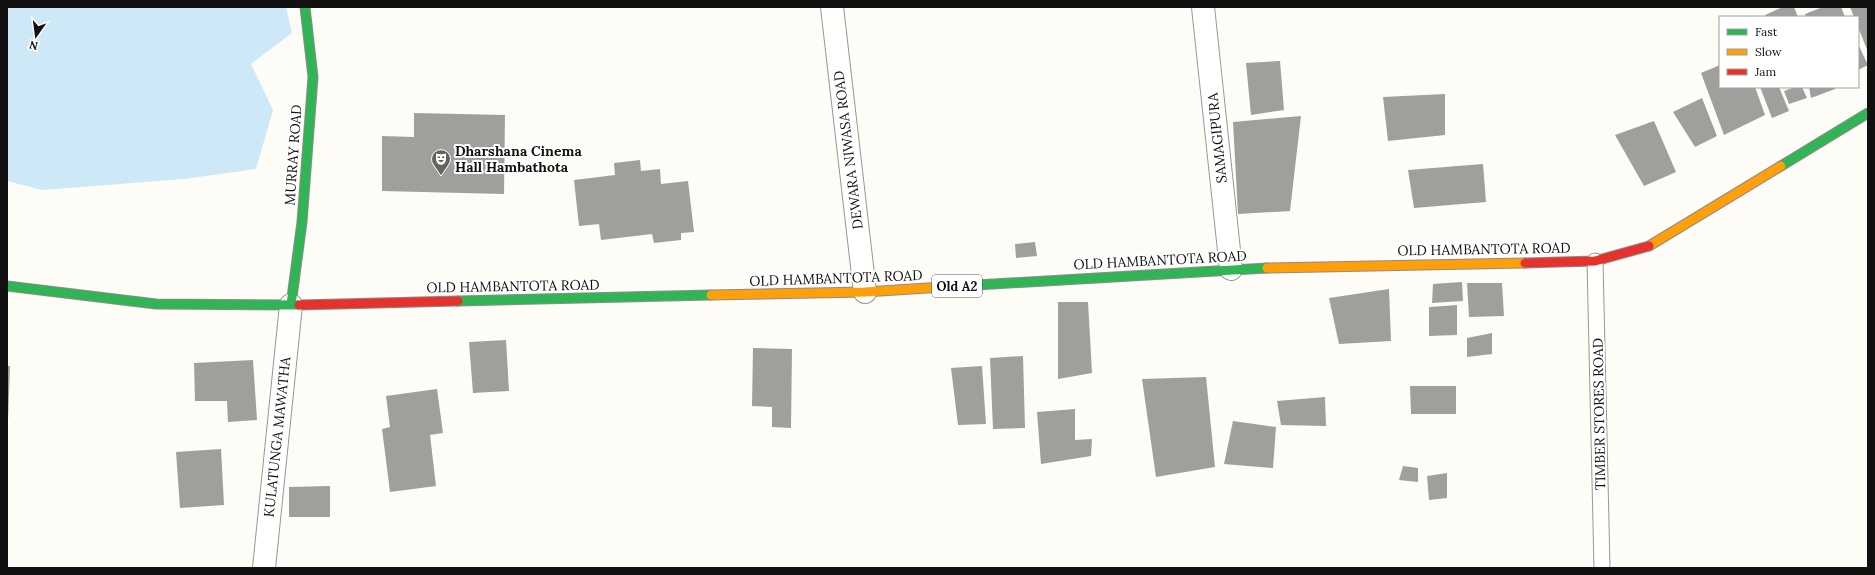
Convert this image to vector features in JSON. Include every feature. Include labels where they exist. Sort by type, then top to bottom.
[{"type":"main road","name":"MURRAY ROAD","points":[[291,305],[302,222],[313,77],[305,7]]},
{"type":"main road","name":"OLD HAMBANTOTA ROAD","points":[[7,286],[156,304],[291,305],[865,292],[1231,269],[1595,260],[1650,246],[1868,113]]},
{"type":"street","name":"DEWARA NIWASA ROAD","points":[[832,7],[865,292]]},
{"type":"street","name":"SAMAGIPURA","points":[[1203,7],[1231,269]]},
{"type":"street","name":"KULATUNGA MAWATHA","points":[[264,568],[291,305]]},
{"type":"lane","name":"TIMBER STORES ROAD","points":[[1595,260],[1602,568]]},
{"type":"water","points":[[7,7],[286,7],[292,33],[251,64],[273,110],[256,169],[184,179],[42,190],[7,181]]},
{"type":"building","points":[[1783,7],[1794,7],[1798,16],[1766,16]]},
{"type":"building","points":[[1823,7],[1841,7],[1845,16],[1806,16],[1805,14]]},
{"type":"building","points":[[1850,7],[1868,7],[1868,52],[1859,30],[1859,16],[1854,16]]},
{"type":"building","points":[[1859,46],[1868,65],[1859,70]]},
{"type":"building","points":[[1280,61],[1284,110],[1251,115],[1246,63]]},
{"type":"building","points":[[1719,65],[1719,88],[1755,88],[1765,115],[1724,135],[1701,73]]},
{"type":"building","points":[[1760,88],[1779,88],[1789,111],[1772,118]]},
{"type":"building","points":[[1792,88],[1802,88],[1807,98],[1789,104],[1784,91]]},
{"type":"building","points":[[1809,88],[1835,89],[1811,98]]},
{"type":"building","points":[[1445,94],[1445,135],[1388,141],[1383,97]]},
{"type":"building","points":[[1702,98],[1717,136],[1695,147],[1673,112]]},
{"type":"building","points":[[414,113],[505,115],[504,194],[382,191],[382,136],[414,137]]},
{"type":"building","points":[[1301,116],[1290,211],[1238,214],[1233,122]]},
{"type":"building","points":[[1654,121],[1676,172],[1644,186],[1615,135]]},
{"type":"building","points":[[640,160],[641,171],[660,169],[661,184],[688,181],[694,232],[681,233],[681,240],[654,243],[652,234],[601,240],[599,224],[579,226],[574,180],[615,175],[614,163]]},
{"type":"building","points":[[1483,164],[1486,202],[1414,208],[1408,170]]},
{"type":"building","points":[[1035,242],[1037,256],[1016,258],[1015,244]]},
{"type":"building","points":[[1462,282],[1463,301],[1432,303],[1433,284]]},
{"type":"building","points":[[1467,283],[1502,283],[1504,316],[1469,317]]},
{"type":"building","points":[[1389,289],[1391,341],[1339,344],[1329,298]]},
{"type":"building","points":[[1058,302],[1088,302],[1092,373],[1058,379]]},
{"type":"building","points":[[1457,305],[1457,335],[1429,336],[1429,307]]},
{"type":"building","points":[[1492,333],[1492,354],[1467,357],[1467,338]]},
{"type":"building","points":[[506,340],[509,391],[473,393],[469,342]]},
{"type":"building","points":[[753,348],[792,349],[791,428],[772,427],[772,407],[752,406]]},
{"type":"building","points":[[1023,356],[1025,428],[993,429],[990,358]]},
{"type":"building","points":[[253,360],[257,420],[228,422],[227,401],[195,401],[194,363]]},
{"type":"building","points":[[7,366],[10,366],[8,420],[7,420]]},
{"type":"building","points":[[982,366],[986,424],[958,425],[951,368]]},
{"type":"building","points":[[1206,377],[1215,467],[1156,477],[1142,379]]},
{"type":"building","points":[[1410,386],[1456,386],[1456,414],[1411,414]]},
{"type":"building","points":[[437,389],[443,433],[430,435],[436,486],[390,492],[382,429],[390,427],[386,396]]},
{"type":"building","points":[[1325,397],[1326,426],[1281,425],[1277,401]]},
{"type":"building","points":[[1075,409],[1075,440],[1092,439],[1091,456],[1041,464],[1037,412]]},
{"type":"building","points":[[1233,421],[1276,427],[1273,468],[1224,464]]},
{"type":"building","points":[[221,449],[224,505],[180,508],[176,452]]},
{"type":"building","points":[[1403,466],[1418,468],[1418,482],[1399,480]]},
{"type":"building","points":[[1447,473],[1447,498],[1429,500],[1427,476]]},
{"type":"building","points":[[330,486],[330,517],[289,517],[289,487]]},
{"type":"traffic: fast","points":[[291,305],[302,222],[313,77],[305,7]]},
{"type":"traffic: fast","points":[[1781,166],[1868,113]]},
{"type":"traffic: fast","points":[[943,287],[1267,268]]},
{"type":"traffic: fast","points":[[7,286],[156,304],[299,305]]},
{"type":"traffic: fast","points":[[458,301],[711,295]]},
{"type":"traffic: slow","points":[[1649,246],[1781,166]]},
{"type":"traffic: slow","points":[[1267,268],[1525,263]]},
{"type":"traffic: slow","points":[[711,295],[865,292],[943,287]]},
{"type":"traffic: jam","points":[[1525,263],[1595,261],[1649,246]]},
{"type":"traffic: jam","points":[[299,305],[458,301]]},
{"type":"place","name":"Dharshana Cinema Hall Hambathota","points":[[441,176]]}]
